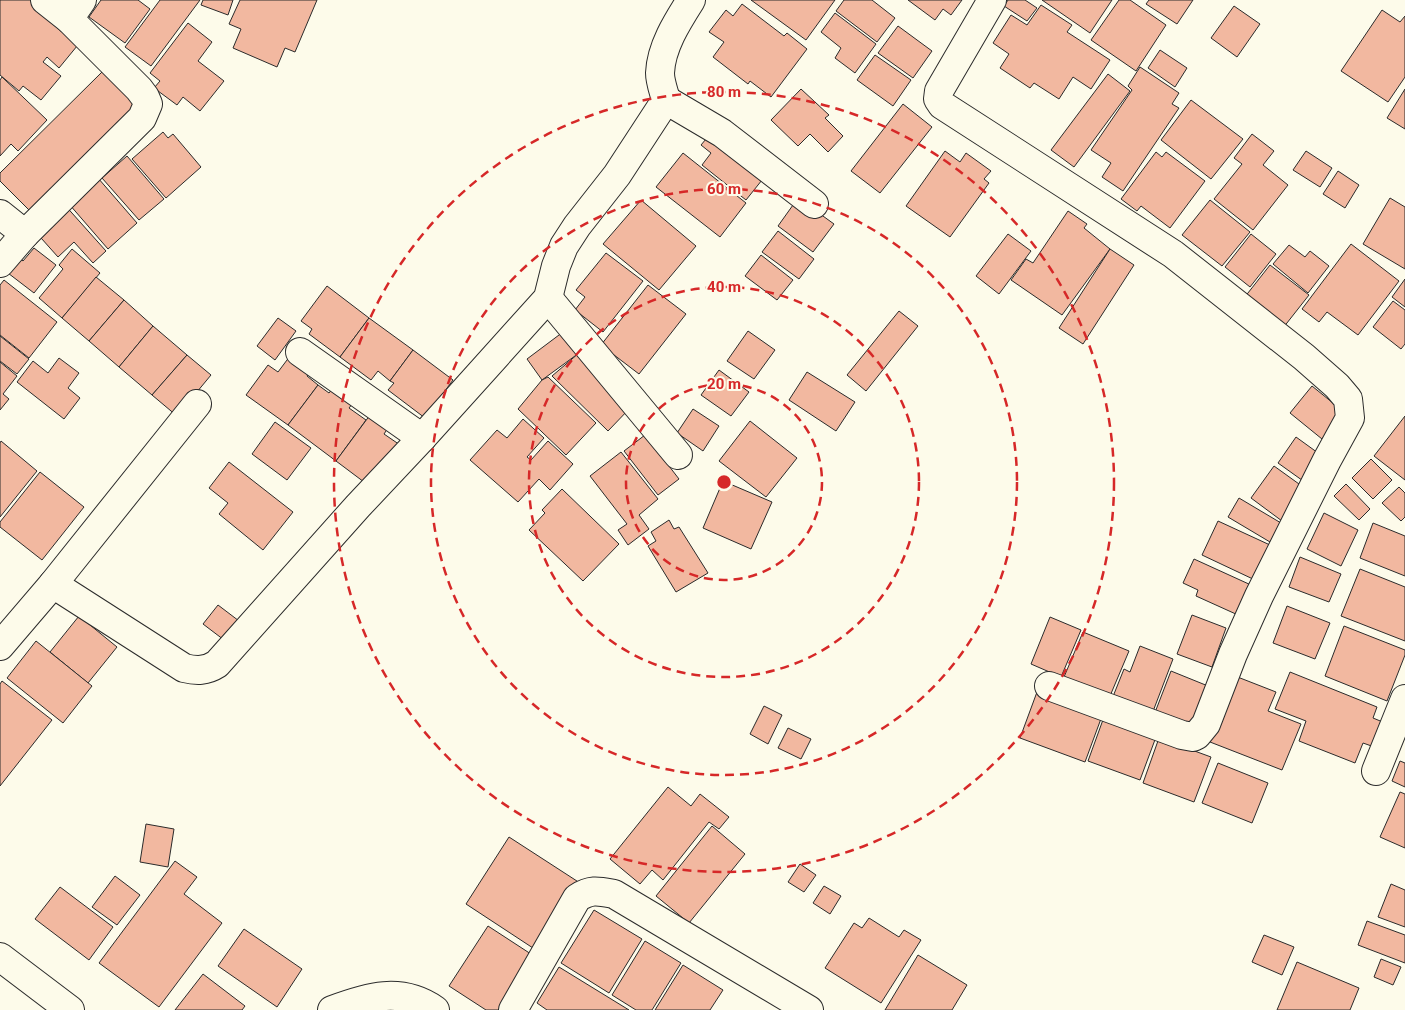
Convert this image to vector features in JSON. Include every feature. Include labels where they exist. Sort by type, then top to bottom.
[{"type":"street","points":[[0,263],[25,234],[142,118],[148,104],[139,89],[75,10],[45,0]]},
{"type":"street","points":[[691,0],[674,29],[662,60],[660,75],[666,100],[722,133],[814,204]]},
{"type":"street","points":[[992,0],[939,91],[938,99],[942,105],[1173,254],[1243,308],[1330,380],[1343,392],[1348,399],[1350,408],[1350,418],[1259,596],[1233,654],[1206,724],[1197,735],[1193,737],[1182,735],[1048,686]]},
{"type":"street","points":[[53,584],[184,668],[204,670],[217,664],[548,298],[556,266],[564,246],[577,226],[617,175],[666,100]]},
{"type":"street","points":[[0,214],[25,234]]},
{"type":"street","points":[[548,298],[678,455]]},
{"type":"street","points":[[300,352],[422,438]]},
{"type":"street","points":[[0,646],[53,584],[196,404]]},
{"type":"street","points":[[1376,771],[1405,699]]},
{"type":"street","points":[[513,1010],[577,898],[586,892],[598,891],[614,894],[808,1010]]},
{"type":"street","points":[[0,957],[70,1010]]},
{"type":"street","points":[[332,1010],[359,1000],[400,996],[423,1002],[435,1010]]},
{"type":"building","points":[[0,0],[33,0],[82,40],[59,68],[47,57],[43,62],[61,76],[41,100],[23,86],[19,91],[0,75]]},
{"type":"building","points":[[101,0],[138,0],[150,9],[125,43],[89,17]]},
{"type":"building","points":[[160,0],[200,0],[151,66],[125,47]]},
{"type":"building","points":[[203,0],[233,0],[228,15],[201,5]]},
{"type":"building","points":[[240,0],[317,0],[295,52],[285,48],[277,67],[233,48],[241,29],[229,24]]},
{"type":"building","points":[[751,0],[835,0],[806,40]]},
{"type":"building","points":[[844,0],[872,0],[895,18],[877,42],[836,11]]},
{"type":"building","points":[[908,0],[962,0],[951,15],[943,9],[935,20]]},
{"type":"building","points":[[1008,0],[1025,0],[1037,8],[1027,21],[1004,6]]},
{"type":"building","points":[[1042,0],[1112,0],[1090,33]]},
{"type":"building","points":[[1119,0],[1130,0],[1166,25],[1136,71],[1091,40]]},
{"type":"building","points":[[1149,0],[1193,0],[1177,24],[1146,4]]},
{"type":"building","points":[[742,4],[784,36],[787,33],[807,49],[771,97],[750,81],[748,84],[713,57],[724,42],[709,32],[726,10],[733,16]]},
{"type":"building","points":[[1041,5],[1072,25],[1067,32],[1110,60],[1091,89],[1073,77],[1059,99],[1034,83],[1030,88],[1000,68],[1009,54],[993,43],[1011,15],[1027,25]]},
{"type":"building","points":[[1234,6],[1260,24],[1237,57],[1211,38]]},
{"type":"building","points":[[1382,10],[1400,22],[1405,16],[1405,77],[1388,102],[1341,71]]},
{"type":"building","points":[[835,13],[876,44],[855,73],[835,58],[841,48],[821,32]]},
{"type":"building","points":[[188,23],[212,42],[198,61],[224,81],[200,111],[183,97],[177,105],[154,88],[160,81],[150,73]]},
{"type":"building","points":[[898,26],[932,51],[913,78],[878,53]]},
{"type":"building","points":[[1160,50],[1187,68],[1175,87],[1148,68]]},
{"type":"building","points":[[875,55],[911,80],[893,106],[857,80]]},
{"type":"building","points":[[1140,67],[1179,93],[1172,104],[1179,108],[1123,191],[1102,177],[1111,163],[1091,150],[1132,90],[1128,86]]},
{"type":"building","points":[[102,72],[136,106],[30,211],[0,181],[0,173]]},
{"type":"building","points":[[1108,74],[1130,91],[1074,167],[1051,150]]},
{"type":"building","points":[[2,77],[47,120],[18,151],[11,144],[0,156],[0,80]]},
{"type":"building","points":[[801,89],[829,115],[825,118],[843,136],[828,152],[810,134],[798,146],[771,120]]},
{"type":"building","points":[[1405,89],[1405,129],[1387,118]]},
{"type":"building","points":[[1191,100],[1243,139],[1211,179],[1161,140]]},
{"type":"building","points":[[903,104],[932,127],[880,193],[851,171]]},
{"type":"building","points":[[163,132],[168,138],[173,134],[201,167],[166,198],[132,159]]},
{"type":"building","points":[[711,133],[766,175],[746,200],[702,165],[711,153],[701,145]]},
{"type":"building","points":[[1252,134],[1274,151],[1263,165],[1288,185],[1253,230],[1214,199],[1242,164],[1234,158]]},
{"type":"building","points":[[945,151],[960,162],[966,153],[991,171],[984,179],[989,183],[950,237],[906,206]]},
{"type":"building","points":[[1306,151],[1332,168],[1320,187],[1293,170]]},
{"type":"building","points":[[1156,152],[1162,157],[1166,152],[1205,181],[1170,228],[1141,206],[1137,211],[1121,199]]},
{"type":"building","points":[[683,153],[746,203],[720,237],[656,187]]},
{"type":"building","points":[[127,156],[164,199],[139,220],[102,178]]},
{"type":"building","points":[[1338,171],[1359,185],[1345,208],[1323,194]]},
{"type":"building","points":[[98,178],[137,223],[108,249],[69,204]]},
{"type":"building","points":[[798,198],[834,224],[813,252],[778,226]]},
{"type":"building","points":[[1390,198],[1405,207],[1405,269],[1363,244]]},
{"type":"building","points":[[641,200],[696,246],[659,290],[603,244]]},
{"type":"building","points":[[1210,200],[1250,232],[1222,266],[1182,235]]},
{"type":"building","points":[[63,203],[106,251],[93,263],[74,242],[58,257],[33,229]]},
{"type":"building","points":[[1068,211],[1087,224],[1084,228],[1110,249],[1062,315],[1011,280],[1026,259],[1033,263]]},
{"type":"building","points":[[778,231],[814,259],[799,279],[762,252]]},
{"type":"building","points":[[1008,234],[1031,251],[999,294],[976,276]]},
{"type":"building","points":[[1251,234],[1276,254],[1250,287],[1225,267]]},
{"type":"building","points":[[1351,244],[1399,281],[1358,335],[1327,312],[1319,322],[1302,309]]},
{"type":"building","points":[[1289,245],[1305,257],[1310,251],[1329,266],[1308,293],[1273,264]]},
{"type":"building","points":[[34,248],[56,265],[34,293],[4,270],[16,255],[23,261]]},
{"type":"building","points":[[72,249],[100,273],[62,318],[39,298],[63,269],[59,265]]},
{"type":"building","points":[[1110,249],[1134,265],[1083,344],[1059,328]]},
{"type":"building","points":[[606,253],[643,281],[603,332],[575,310],[585,297],[576,290]]},
{"type":"building","points":[[761,255],[793,280],[777,300],[745,276]]},
{"type":"building","points":[[1270,265],[1309,295],[1283,328],[1244,298]]},
{"type":"building","points":[[96,277],[124,300],[89,341],[62,318]]},
{"type":"building","points":[[1405,279],[1405,307],[1392,297]]},
{"type":"building","points":[[4,280],[57,322],[29,358],[0,335],[0,285]]},
{"type":"building","points":[[648,285],[686,314],[639,374],[601,345]]},
{"type":"building","points":[[327,286],[369,318],[340,357],[309,334],[312,329],[301,321]]},
{"type":"building","points":[[124,300],[153,326],[119,367],[89,341]]},
{"type":"building","points":[[1393,301],[1405,310],[1405,344],[1401,349],[1373,327]]},
{"type":"building","points":[[899,311],[918,326],[866,391],[847,375]]},
{"type":"building","points":[[278,318],[296,331],[275,360],[257,346]]},
{"type":"building","points":[[369,318],[413,350],[390,381],[378,371],[371,380],[340,357]]},
{"type":"building","points":[[153,326],[187,355],[152,395],[119,367]]},
{"type":"building","points":[[748,331],[775,350],[754,379],[727,361]]},
{"type":"building","points":[[563,332],[579,353],[542,380],[527,359]]},
{"type":"building","points":[[0,336],[29,359],[17,374],[0,361]]},
{"type":"building","points":[[413,350],[453,380],[425,418],[388,390],[394,383],[390,381]]},
{"type":"building","points":[[579,353],[631,407],[608,431],[552,376]]},
{"type":"building","points":[[187,355],[211,375],[177,416],[152,395]]},
{"type":"building","points":[[290,356],[310,371],[307,376],[318,385],[288,425],[246,395],[268,365],[278,372]]},
{"type":"building","points":[[59,358],[79,373],[68,388],[80,398],[64,419],[17,382],[33,361],[48,373]]},
{"type":"building","points":[[0,362],[17,376],[3,394],[9,399],[0,410]]},
{"type":"building","points":[[719,370],[749,392],[731,416],[701,395]]},
{"type":"building","points":[[807,372],[855,402],[836,431],[789,400]]},
{"type":"building","points":[[548,377],[596,423],[566,455],[518,409],[542,380]]},
{"type":"building","points":[[318,385],[329,393],[333,388],[353,403],[349,408],[366,420],[336,461],[288,425]]},
{"type":"building","points":[[1312,386],[1344,412],[1322,439],[1290,413]]},
{"type":"building","points":[[693,409],[719,426],[703,451],[677,433]]},
{"type":"building","points":[[370,415],[388,428],[384,434],[403,447],[372,488],[336,461]]},
{"type":"building","points":[[1405,416],[1405,480],[1374,456]]},
{"type":"building","points":[[523,419],[544,438],[527,457],[531,460],[548,441],[573,464],[550,490],[539,479],[518,502],[470,460],[497,430],[507,438]]},
{"type":"building","points":[[750,421],[797,458],[766,497],[719,461]]},
{"type":"building","points":[[275,422],[311,448],[287,480],[252,454]]},
{"type":"building","points":[[645,435],[679,479],[658,495],[624,451]]},
{"type":"building","points":[[1296,437],[1325,458],[1306,483],[1278,463]]},
{"type":"building","points":[[1,441],[37,471],[0,517],[0,443]]},
{"type":"building","points":[[621,452],[658,499],[639,515],[649,529],[628,545],[618,530],[627,524],[590,476]]},
{"type":"building","points":[[1371,459],[1392,480],[1373,499],[1352,478]]},
{"type":"building","points":[[229,462],[293,512],[263,550],[219,514],[228,503],[209,488]]},
{"type":"building","points":[[1274,466],[1306,489],[1282,521],[1251,498]]},
{"type":"building","points":[[40,472],[84,507],[42,560],[0,527],[0,522]]},
{"type":"building","points":[[723,481],[772,502],[751,549],[703,528]]},
{"type":"building","points":[[1346,484],[1370,509],[1359,520],[1334,496]]},
{"type":"building","points":[[1399,487],[1405,493],[1405,517],[1401,521],[1382,503]]},
{"type":"building","points":[[562,489],[619,544],[583,581],[529,530],[545,513],[542,510]]},
{"type":"building","points":[[1239,498],[1281,523],[1270,542],[1228,517]]},
{"type":"building","points":[[1324,513],[1358,530],[1341,566],[1307,549]]},
{"type":"building","points":[[669,520],[674,529],[679,527],[708,573],[676,592],[648,546],[656,541],[651,532]]},
{"type":"building","points":[[1218,521],[1270,545],[1255,580],[1202,555]]},
{"type":"building","points":[[1373,523],[1405,536],[1405,576],[1360,558]]},
{"type":"building","points":[[1300,557],[1341,574],[1329,602],[1289,587]]},
{"type":"building","points":[[1194,559],[1251,585],[1238,615],[1196,596],[1198,590],[1183,583]]},
{"type":"building","points":[[1360,569],[1405,587],[1405,641],[1341,616]]},
{"type":"building","points":[[218,605],[243,624],[228,643],[203,624]]},
{"type":"building","points":[[1287,606],[1330,623],[1315,659],[1273,643]]},
{"type":"building","points":[[1192,615],[1226,628],[1212,667],[1177,654]]},
{"type":"building","points":[[79,616],[117,647],[88,683],[50,652]]},
{"type":"building","points":[[1050,617],[1081,630],[1061,677],[1031,664]]},
{"type":"building","points":[[1344,626],[1405,650],[1405,655],[1387,701],[1325,676]]},
{"type":"building","points":[[1083,632],[1129,651],[1110,696],[1064,677]]},
{"type":"building","points":[[36,641],[92,686],[63,723],[7,678]]},
{"type":"building","points":[[1140,646],[1173,659],[1152,714],[1112,699],[1124,669],[1130,672]]},
{"type":"building","points":[[1171,671],[1208,686],[1191,729],[1154,715]]},
{"type":"building","points":[[1290,672],[1377,707],[1373,718],[1390,725],[1380,749],[1363,743],[1355,763],[1299,741],[1306,721],[1275,709]]},
{"type":"building","points":[[1235,676],[1276,692],[1268,711],[1301,724],[1282,770],[1210,742]]},
{"type":"building","points":[[2,681],[52,720],[0,786],[0,684]]},
{"type":"building","points":[[1037,692],[1102,716],[1085,762],[1020,738]]},
{"type":"building","points":[[764,706],[782,715],[768,744],[750,734]]},
{"type":"building","points":[[1104,717],[1156,737],[1140,780],[1088,761]]},
{"type":"building","points":[[788,728],[811,739],[801,759],[778,748]]},
{"type":"building","points":[[1159,738],[1211,757],[1194,802],[1143,783]]},
{"type":"building","points":[[1400,761],[1405,763],[1405,787],[1392,781]]},
{"type":"building","points":[[1218,763],[1268,783],[1252,823],[1202,803]]},
{"type":"building","points":[[668,787],[691,806],[700,794],[729,817],[719,829],[709,822],[663,880],[652,870],[640,884],[610,859]]},
{"type":"building","points":[[1400,792],[1405,794],[1405,848],[1380,837]]},
{"type":"building","points":[[146,824],[174,829],[168,867],[140,862]]},
{"type":"building","points":[[712,826],[745,854],[689,923],[656,896]]},
{"type":"building","points":[[509,837],[580,883],[536,950],[466,904]]},
{"type":"building","points":[[175,861],[197,877],[184,894],[222,923],[159,1007],[99,963]]},
{"type":"building","points":[[800,864],[816,875],[804,892],[788,882]]},
{"type":"building","points":[[115,876],[140,895],[117,925],[92,907]]},
{"type":"building","points":[[1391,884],[1405,890],[1405,927],[1378,917]]},
{"type":"building","points":[[824,886],[841,896],[830,914],[813,903]]},
{"type":"building","points":[[60,887],[113,927],[89,960],[35,919]]},
{"type":"building","points":[[594,910],[642,939],[609,993],[561,963]]},
{"type":"building","points":[[869,918],[899,937],[904,930],[921,940],[881,1003],[825,968],[854,923],[862,928]]},
{"type":"building","points":[[1367,921],[1405,935],[1405,963],[1358,945]]},
{"type":"building","points":[[488,926],[534,956],[499,1010],[486,1010],[449,986]]},
{"type":"building","points":[[244,929],[302,969],[277,1007],[218,966]]},
{"type":"building","points":[[1264,935],[1294,947],[1282,975],[1252,962]]},
{"type":"building","points":[[645,941],[681,963],[652,1010],[636,1010],[612,995]]},
{"type":"building","points":[[918,955],[967,985],[952,1010],[885,1010]]},
{"type":"building","points":[[1381,959],[1401,967],[1393,985],[1374,977]]},
{"type":"building","points":[[1297,962],[1359,988],[1350,1010],[1277,1010]]},
{"type":"building","points":[[683,965],[723,990],[710,1010],[655,1010]]},
{"type":"building","points":[[559,967],[629,1010],[547,1010],[537,1003]]},
{"type":"building","points":[[203,974],[245,1006],[242,1010],[175,1010]]}]
